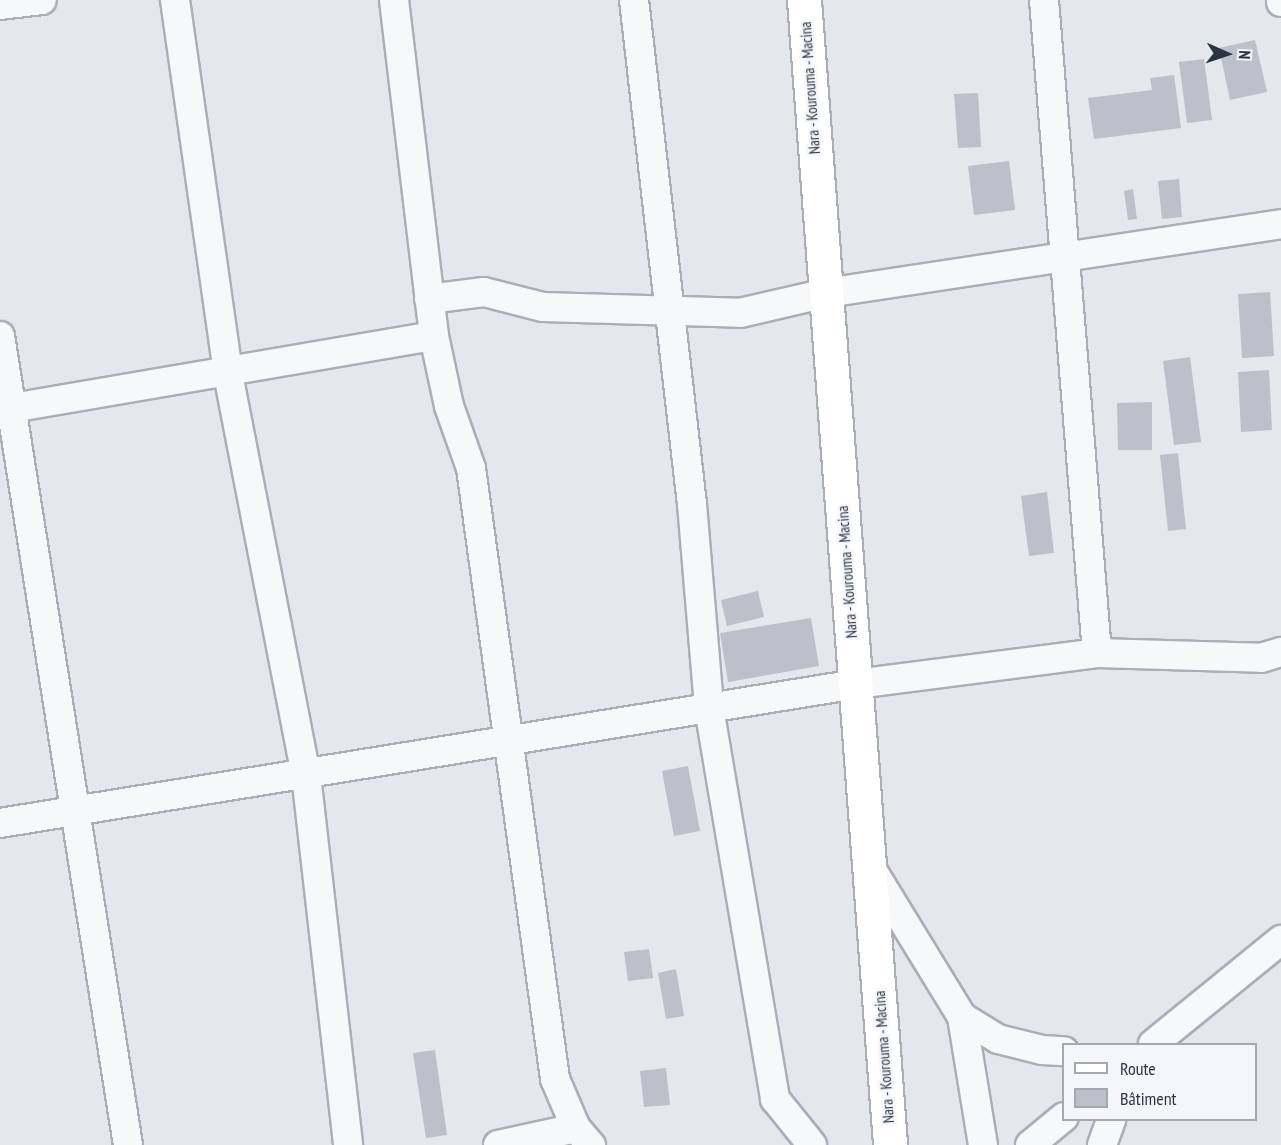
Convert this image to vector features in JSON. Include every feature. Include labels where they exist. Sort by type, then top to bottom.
[{"type":"main road","name":"Nara - Kourouma - Macina","points":[[804,0],[890,1145]]},
{"type":"street","points":[[0,5],[42,0]]},
{"type":"street","points":[[176,0],[228,374],[306,775],[348,1145]]},
{"type":"street","points":[[394,0],[434,336],[449,406],[471,468],[555,1079],[584,1136],[498,1145]]},
{"type":"street","points":[[634,0],[670,313],[709,708],[775,1099],[813,1145]]},
{"type":"street","points":[[1044,0],[1097,653]]},
{"type":"street","points":[[429,299],[484,292],[543,307],[670,313],[740,313],[826,293],[1281,224]]},
{"type":"street","points":[[0,336],[5,409],[75,813],[128,1145]]},
{"type":"street","points":[[5,409],[228,374],[434,336]]},
{"type":"street","points":[[0,823],[75,813],[856,684],[1097,653],[1261,658],[1281,652]]},
{"type":"street","points":[[869,865],[962,1017],[983,1145]]},
{"type":"street","points":[[1154,1043],[1281,940]]},
{"type":"street","points":[[962,1017],[998,1039],[1042,1050],[1062,1051]]},
{"type":"street","points":[[1030,1145],[1062,1119]]},
{"type":"street","points":[[1102,1145],[1110,1121]]},
{"type":"building","points":[[1255,40],[1267,92],[1230,100],[1219,48]]},
{"type":"building","points":[[1204,59],[1212,120],[1187,123],[1179,62]]},
{"type":"building","points":[[1174,75],[1181,128],[1094,139],[1088,98],[1152,90],[1150,78]]},
{"type":"building","points":[[978,93],[981,147],[958,148],[954,94]]},
{"type":"building","points":[[1009,161],[1015,210],[974,215],[968,166]]},
{"type":"building","points":[[1179,179],[1182,217],[1162,219],[1158,181]]},
{"type":"building","points":[[1133,189],[1137,219],[1128,220],[1124,191]]},
{"type":"building","points":[[1270,292],[1274,356],[1242,358],[1238,294]]},
{"type":"building","points":[[1190,357],[1201,442],[1174,445],[1163,361]]},
{"type":"building","points":[[1269,370],[1272,430],[1241,432],[1238,372]]},
{"type":"building","points":[[1152,402],[1152,450],[1118,450],[1117,403]]},
{"type":"building","points":[[1178,453],[1186,529],[1168,531],[1160,455]]},
{"type":"building","points":[[1047,492],[1054,553],[1029,556],[1021,496]]},
{"type":"building","points":[[758,591],[764,617],[727,626],[721,600]]},
{"type":"building","points":[[811,618],[819,666],[728,682],[720,633]]},
{"type":"building","points":[[688,766],[700,831],[674,836],[662,771]]},
{"type":"building","points":[[649,949],[653,978],[628,981],[624,952]]},
{"type":"building","points":[[676,969],[684,1016],[666,1019],[658,973]]},
{"type":"building","points":[[435,1050],[447,1135],[426,1138],[413,1053]]},
{"type":"building","points":[[666,1068],[670,1105],[644,1107],[640,1071]]}]
